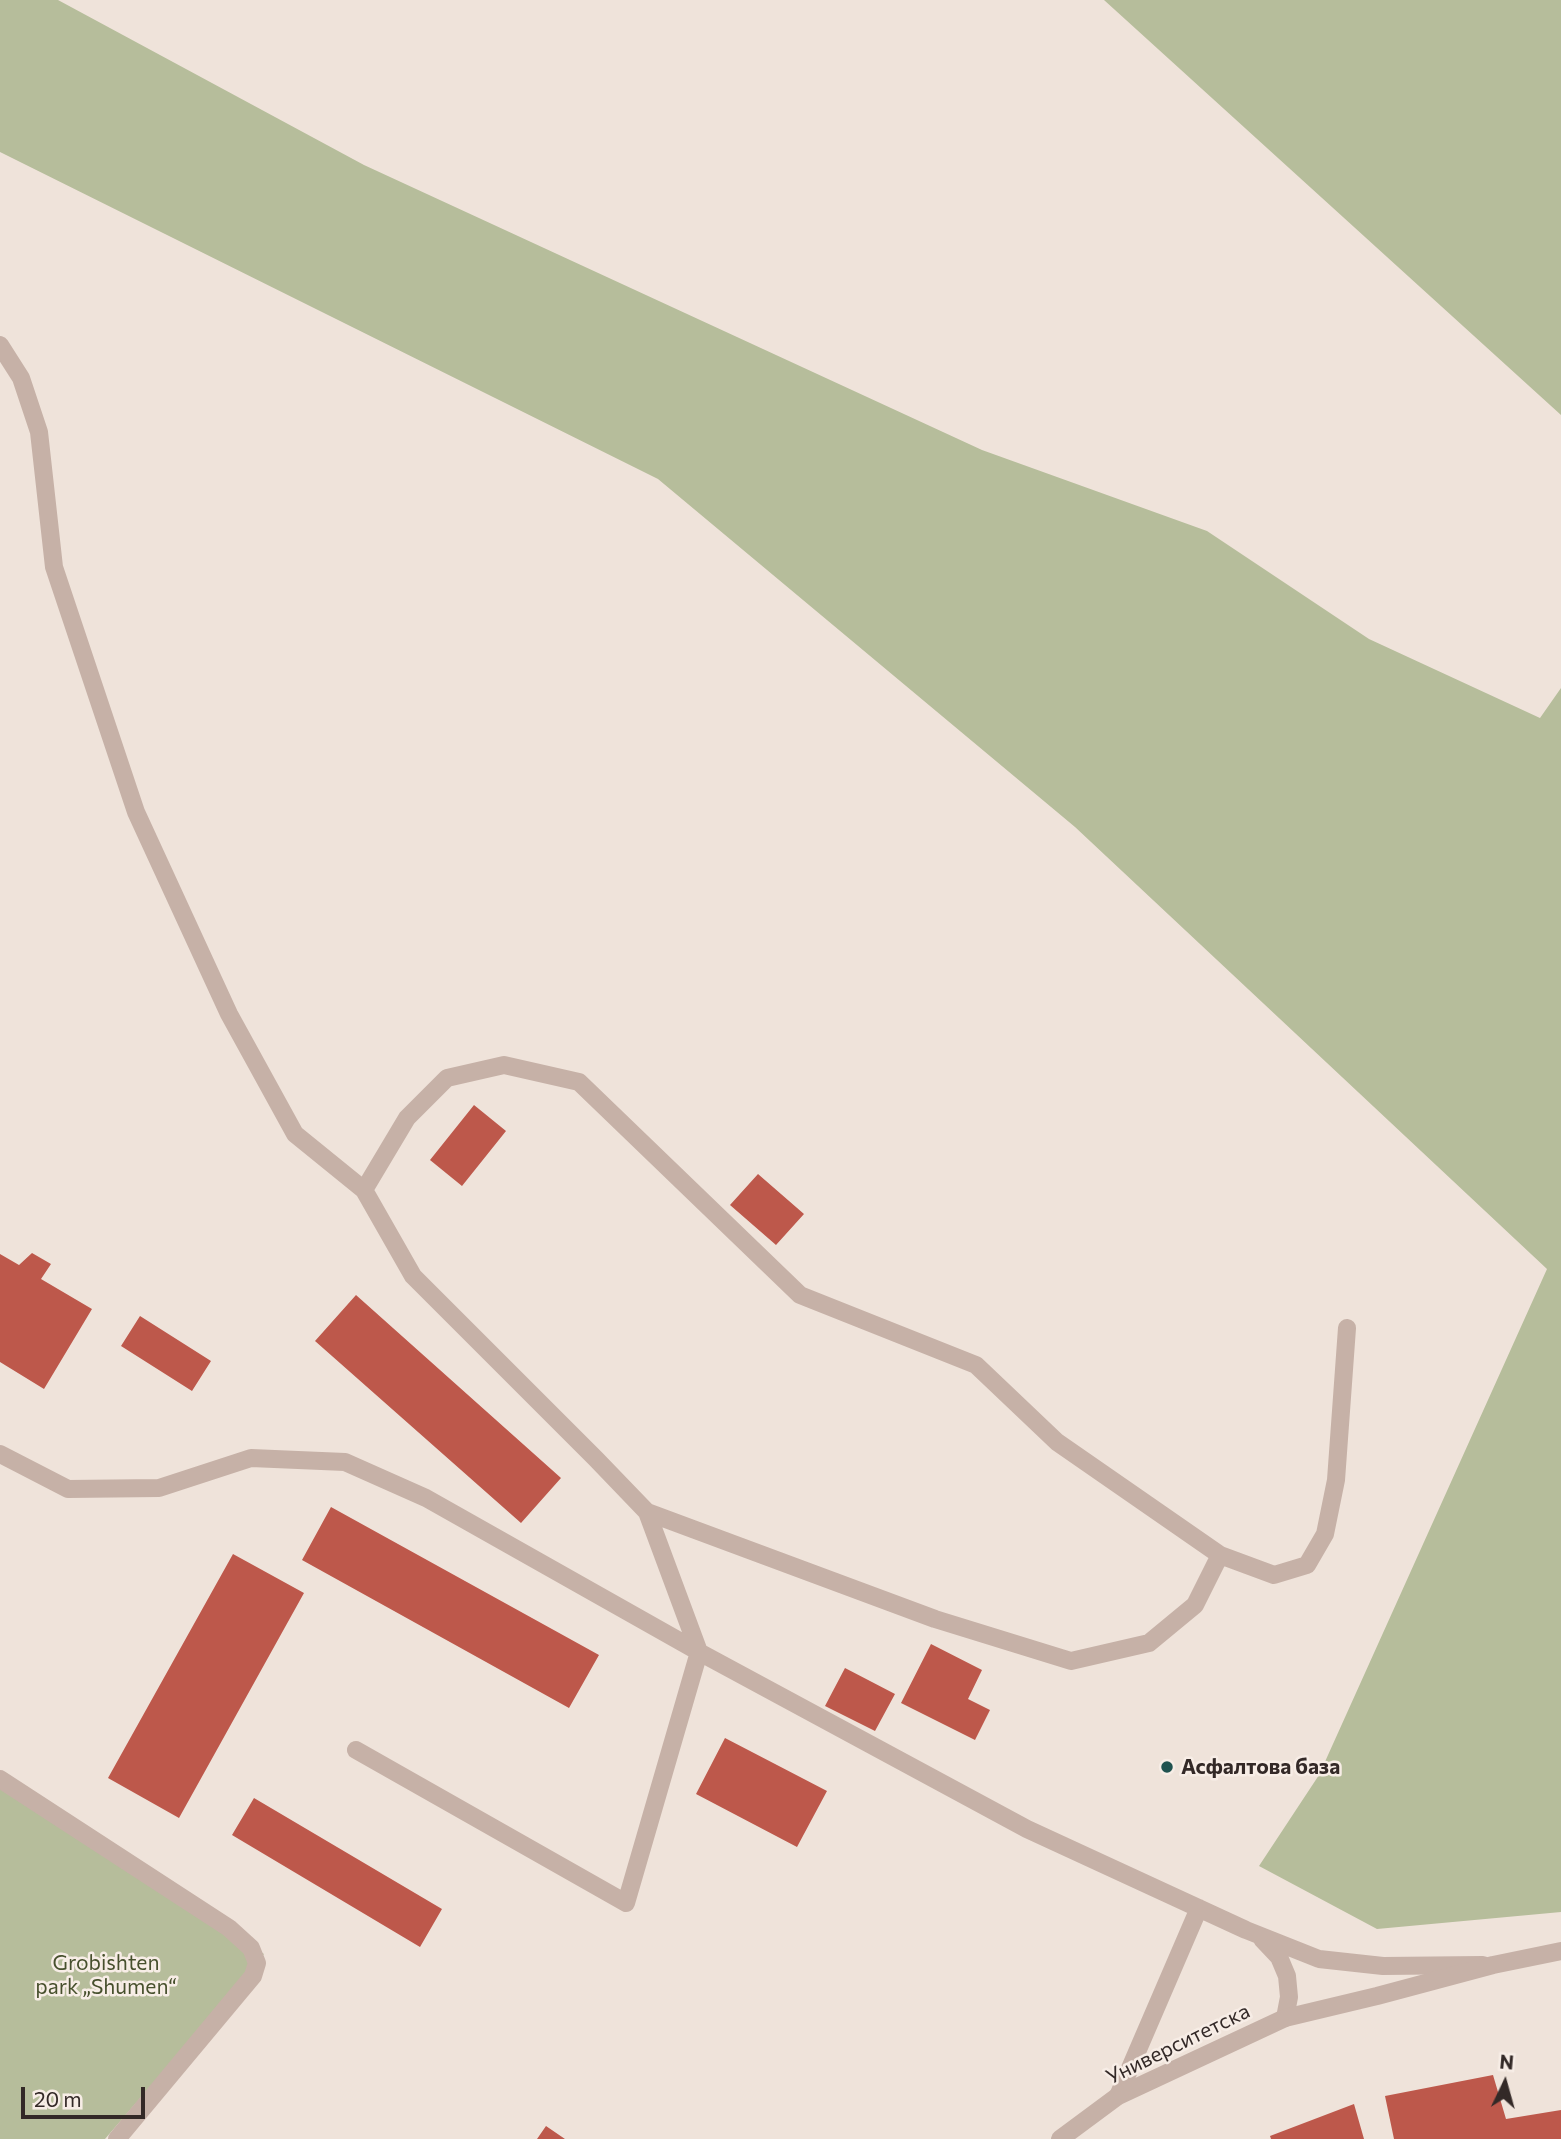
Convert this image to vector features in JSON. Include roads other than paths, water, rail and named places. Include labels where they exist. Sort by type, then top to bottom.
[{"type":"street","points":[[0,345],[21,378],[39,432],[54,567],[136,812],[229,1014],[295,1133],[363,1190],[413,1276],[646,1512],[699,1652],[626,1903],[356,1750]]},
{"type":"street","points":[[363,1190],[407,1118],[447,1078],[504,1065],[579,1082],[800,1295],[976,1365],[1057,1442],[1220,1555],[1273,1575],[1307,1565],[1325,1534],[1336,1480],[1347,1328]]},
{"type":"street","points":[[0,1454],[68,1489],[159,1488],[251,1458],[345,1462],[426,1498],[699,1652],[1027,1829],[1246,1930],[1319,1959],[1383,1966],[1493,1965],[1561,1951]]},
{"type":"street","points":[[646,1512],[935,1619],[1070,1661],[1149,1643],[1195,1605],[1220,1555]]},
{"type":"street","points":[[0,1779],[229,1928],[251,1948],[257,1963],[253,1976],[117,2139]]},
{"type":"street","points":[[1118,2096],[1199,1908]]},
{"type":"street","points":[[1246,1930],[1264,1941],[1279,1957],[1287,1976],[1289,1997],[1285,2018]]},
{"type":"street","name":"Университетска","points":[[1059,2139],[1118,2096],[1285,2018],[1493,1965]]},
{"type":"place","name":"Асфалтова база","points":[[1167,1767]]},
{"type":"park label","name":"Grobishten park „Shumen“","points":[[106,1975]]}]
